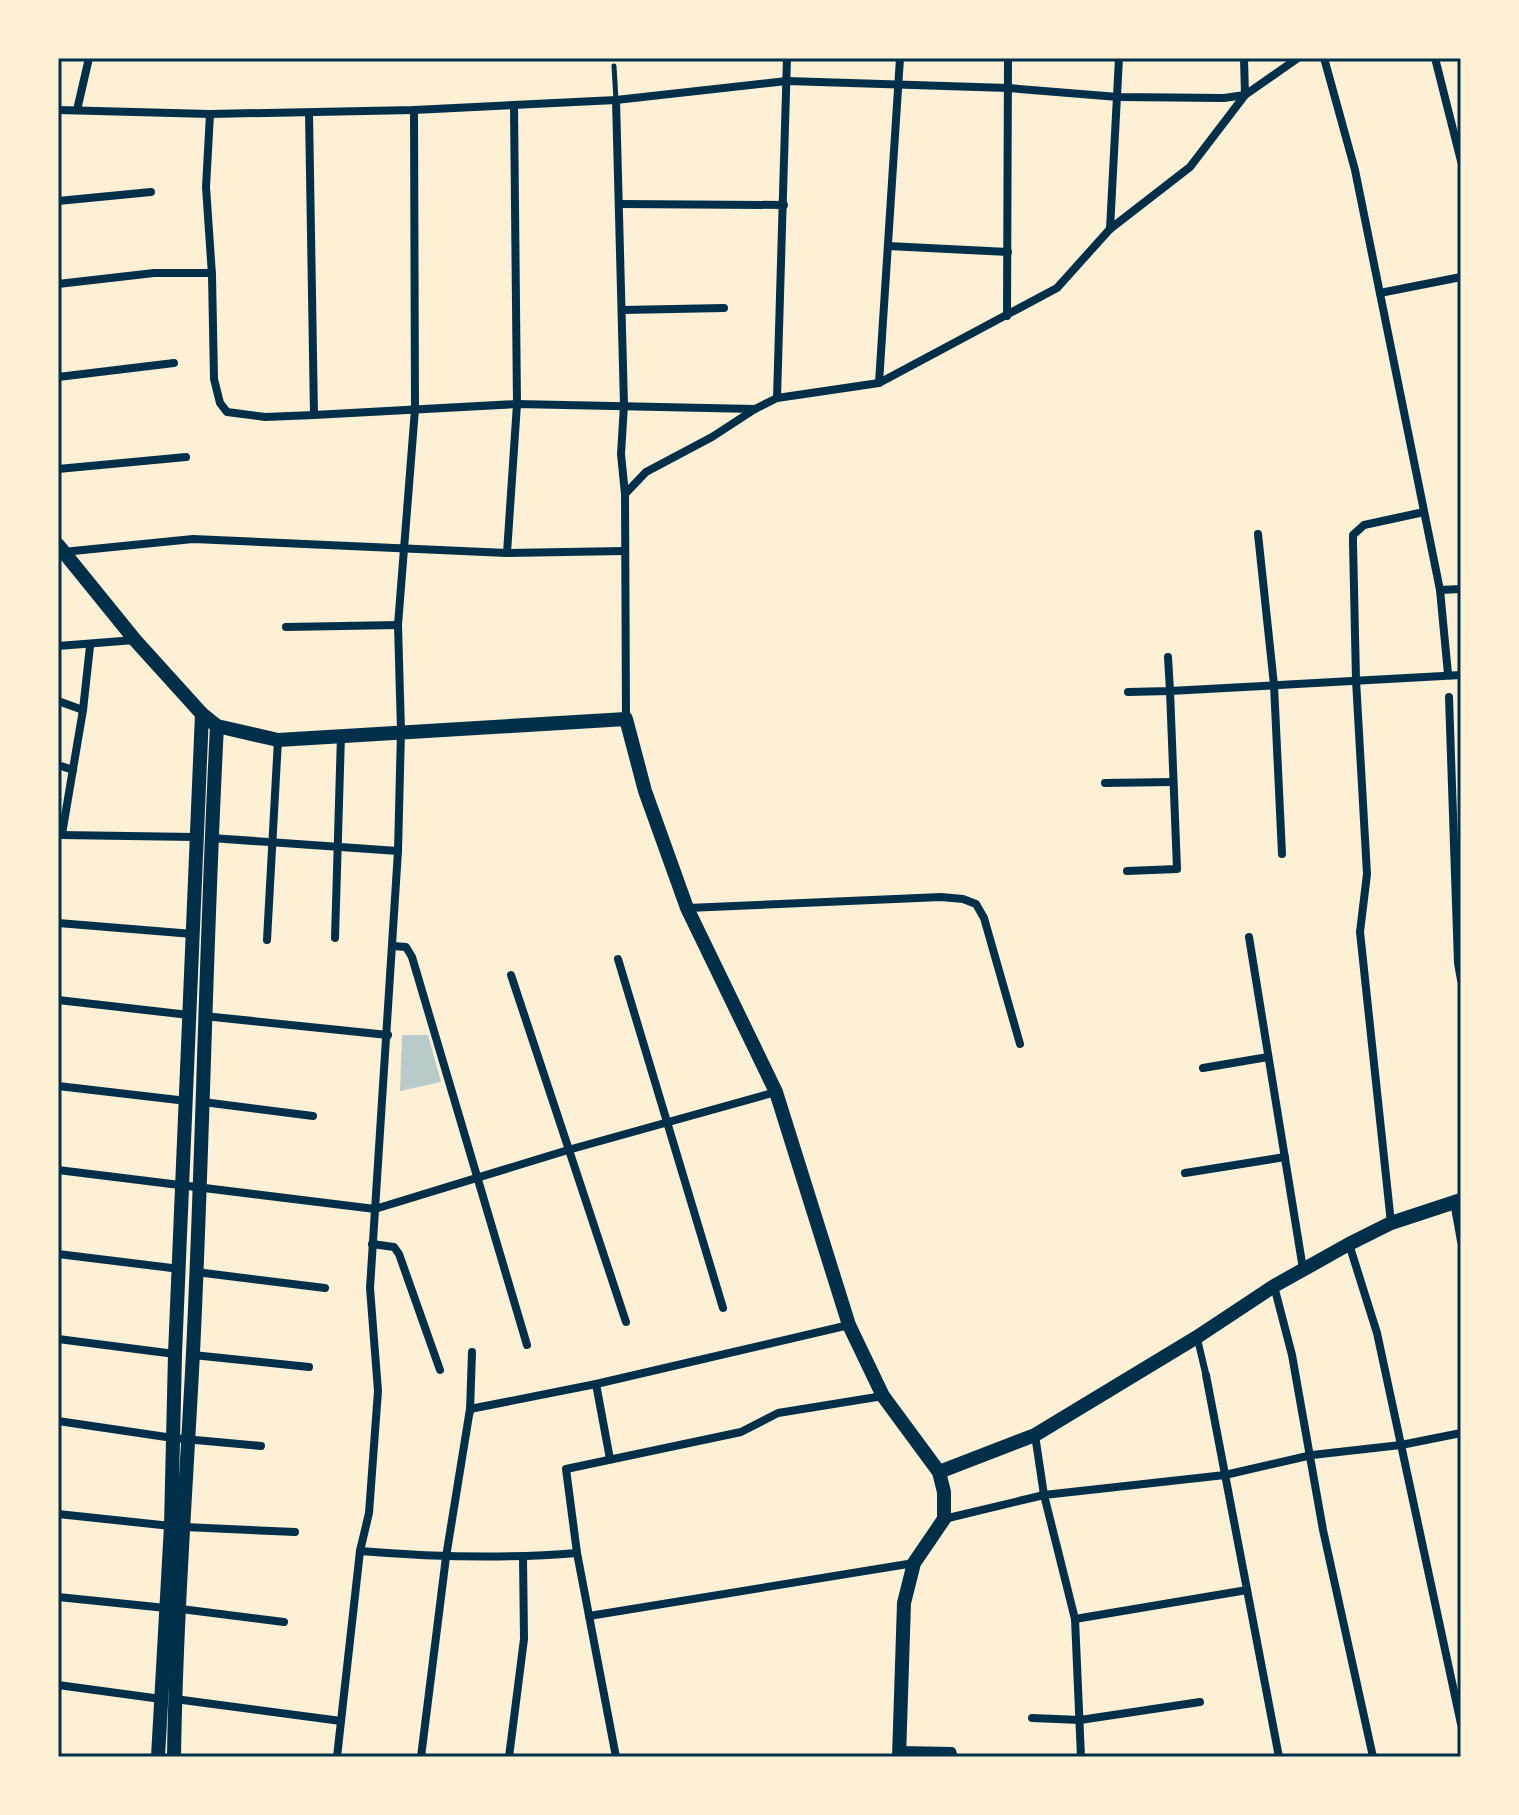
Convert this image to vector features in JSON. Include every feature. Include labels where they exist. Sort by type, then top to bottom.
[{"type":"street","points":[[77,110],[89,58]]},
{"type":"street","points":[[777,398],[787,58]]},
{"type":"street","points":[[879,383],[900,58]]},
{"type":"street","points":[[1007,316],[1008,58]]},
{"type":"street","points":[[1110,229],[1119,58]]},
{"type":"street","points":[[1244,58],[1245,95]]},
{"type":"street","points":[[625,494],[646,472],[777,398],[879,383],[1057,288],[1110,229],[1190,167],[1245,95],[1298,58]]},
{"type":"street","points":[[1324,58],[1355,170],[1440,590],[1448,674]]},
{"type":"street","points":[[1435,58],[1461,161]]},
{"type":"street","points":[[58,110],[210,114],[414,110],[616,100],[787,81],[1008,88],[1118,97],[1245,95]]},
{"type":"street","points":[[616,100],[624,405],[621,454],[625,494],[626,719],[645,791],[687,908],[776,1092],[849,1325],[883,1396],[939,1472],[944,1492],[944,1519],[914,1563],[904,1603],[899,1754],[952,1751],[954,1757]]},
{"type":"street","points":[[507,553],[517,404],[514,106]]},
{"type":"street","points":[[337,1757],[360,1551],[369,1513],[378,1391],[370,1288],[398,851],[401,731],[398,625],[415,409],[414,110]]},
{"type":"street","points":[[309,113],[314,415]]},
{"type":"street","points":[[210,114],[206,187],[212,273],[214,379],[220,403],[227,412],[243,415],[314,415],[517,404],[755,409]]},
{"type":"street","points":[[58,201],[151,192]]},
{"type":"street","points":[[620,204],[784,205]]},
{"type":"street","points":[[888,246],[1008,252]]},
{"type":"street","points":[[58,284],[154,273],[212,273]]},
{"type":"street","points":[[1380,293],[1461,277]]},
{"type":"street","points":[[622,310],[724,308]]},
{"type":"street","points":[[58,377],[174,363]]},
{"type":"street","points":[[58,469],[186,457]]},
{"type":"street","points":[[1391,1223],[1360,932],[1367,874],[1356,680],[1353,535],[1364,525],[1424,512]]},
{"type":"street","points":[[1258,534],[1274,685],[1282,854]]},
{"type":"street","points":[[60,550],[193,539],[405,546],[507,553],[624,551]]},
{"type":"street","points":[[60,550],[135,640],[202,714],[217,726],[278,740],[626,719]]},
{"type":"street","points":[[1440,590],[1461,589]]},
{"type":"street","points":[[286,627],[398,625]]},
{"type":"street","points":[[58,646],[90,646],[135,640]]},
{"type":"street","points":[[90,646],[83,710],[60,834],[195,837]]},
{"type":"street","points":[[1127,871],[1177,869],[1168,657]]},
{"type":"street","points":[[1128,692],[1461,675]]},
{"type":"street","points":[[1449,697],[1461,980]]},
{"type":"street","points":[[58,701],[83,710]]},
{"type":"street","points":[[180,1438],[193,1355],[203,1102],[193,934],[202,714]]},
{"type":"street","points":[[158,1757],[168,1699],[178,1527],[180,1438],[175,1354],[182,1186],[211,838],[217,726]]},
{"type":"street","points":[[335,938],[341,735]]},
{"type":"street","points":[[267,940],[278,740]]},
{"type":"street","points":[[58,765],[73,770]]},
{"type":"street","points":[[1105,783],[1172,782]]},
{"type":"street","points":[[211,838],[398,851]]},
{"type":"street","points":[[687,908],[941,897],[976,904],[984,918],[1020,1044]]},
{"type":"street","points":[[58,923],[193,934]]},
{"type":"street","points":[[1249,937],[1303,1269]]},
{"type":"street","points":[[393,946],[406,947],[412,957],[527,1345]]},
{"type":"street","points":[[618,959],[723,1308]]},
{"type":"street","points":[[511,975],[626,1322]]},
{"type":"street","points":[[58,1000],[388,1035]]},
{"type":"street","points":[[1203,1068],[1268,1057]]},
{"type":"street","points":[[58,1086],[187,1101]]},
{"type":"street","points":[[58,1170],[375,1209],[568,1150],[776,1092]]},
{"type":"street","points":[[203,1102],[313,1116]]},
{"type":"street","points":[[1185,1173],[1285,1157]]},
{"type":"street","points":[[939,1472],[1035,1435],[1197,1337],[1274,1286],[1391,1223],[1458,1201],[1461,1241]]},
{"type":"street","points":[[372,1244],[394,1247],[399,1254],[440,1370]]},
{"type":"street","points":[[1349,1244],[1377,1333],[1461,1724]]},
{"type":"street","points":[[58,1254],[180,1269]]},
{"type":"street","points":[[196,1272],[325,1288]]},
{"type":"street","points":[[1274,1286],[1292,1355],[1323,1530],[1373,1757]]},
{"type":"street","points":[[470,1411],[849,1325]]},
{"type":"street","points":[[1197,1337],[1279,1757]]},
{"type":"street","points":[[58,1339],[175,1354]]},
{"type":"street","points":[[421,1757],[446,1557],[470,1411],[472,1352]]},
{"type":"street","points":[[193,1355],[309,1367]]},
{"type":"street","points":[[596,1384],[610,1459]]},
{"type":"street","points":[[616,1757],[577,1553],[566,1469],[741,1432],[778,1413],[883,1396]]},
{"type":"street","points":[[58,1421],[261,1446]]},
{"type":"street","points":[[944,1519],[1044,1495],[1225,1475],[1312,1455],[1401,1445],[1461,1433]]},
{"type":"street","points":[[1035,1435],[1044,1495],[1075,1619],[1081,1757]]},
{"type":"street","points":[[58,1514],[178,1527],[295,1532]]},
{"type":"street","points":[[360,1551],[446,1557],[577,1553]]},
{"type":"street","points":[[509,1757],[524,1639],[523,1557]]},
{"type":"street","points":[[589,1616],[914,1563]]},
{"type":"street","points":[[1075,1619],[1247,1590]]},
{"type":"street","points":[[58,1597],[284,1622]]},
{"type":"street","points":[[58,1685],[341,1721]]},
{"type":"street","points":[[168,1699],[174,1757]]},
{"type":"street","points":[[1032,1718],[1080,1720],[1200,1702]]},
{"type":"lane","points":[[614,66],[616,100]]},
{"type":"shaded area","points":[[402,1035],[428,1035],[441,1082],[400,1091]]}]
